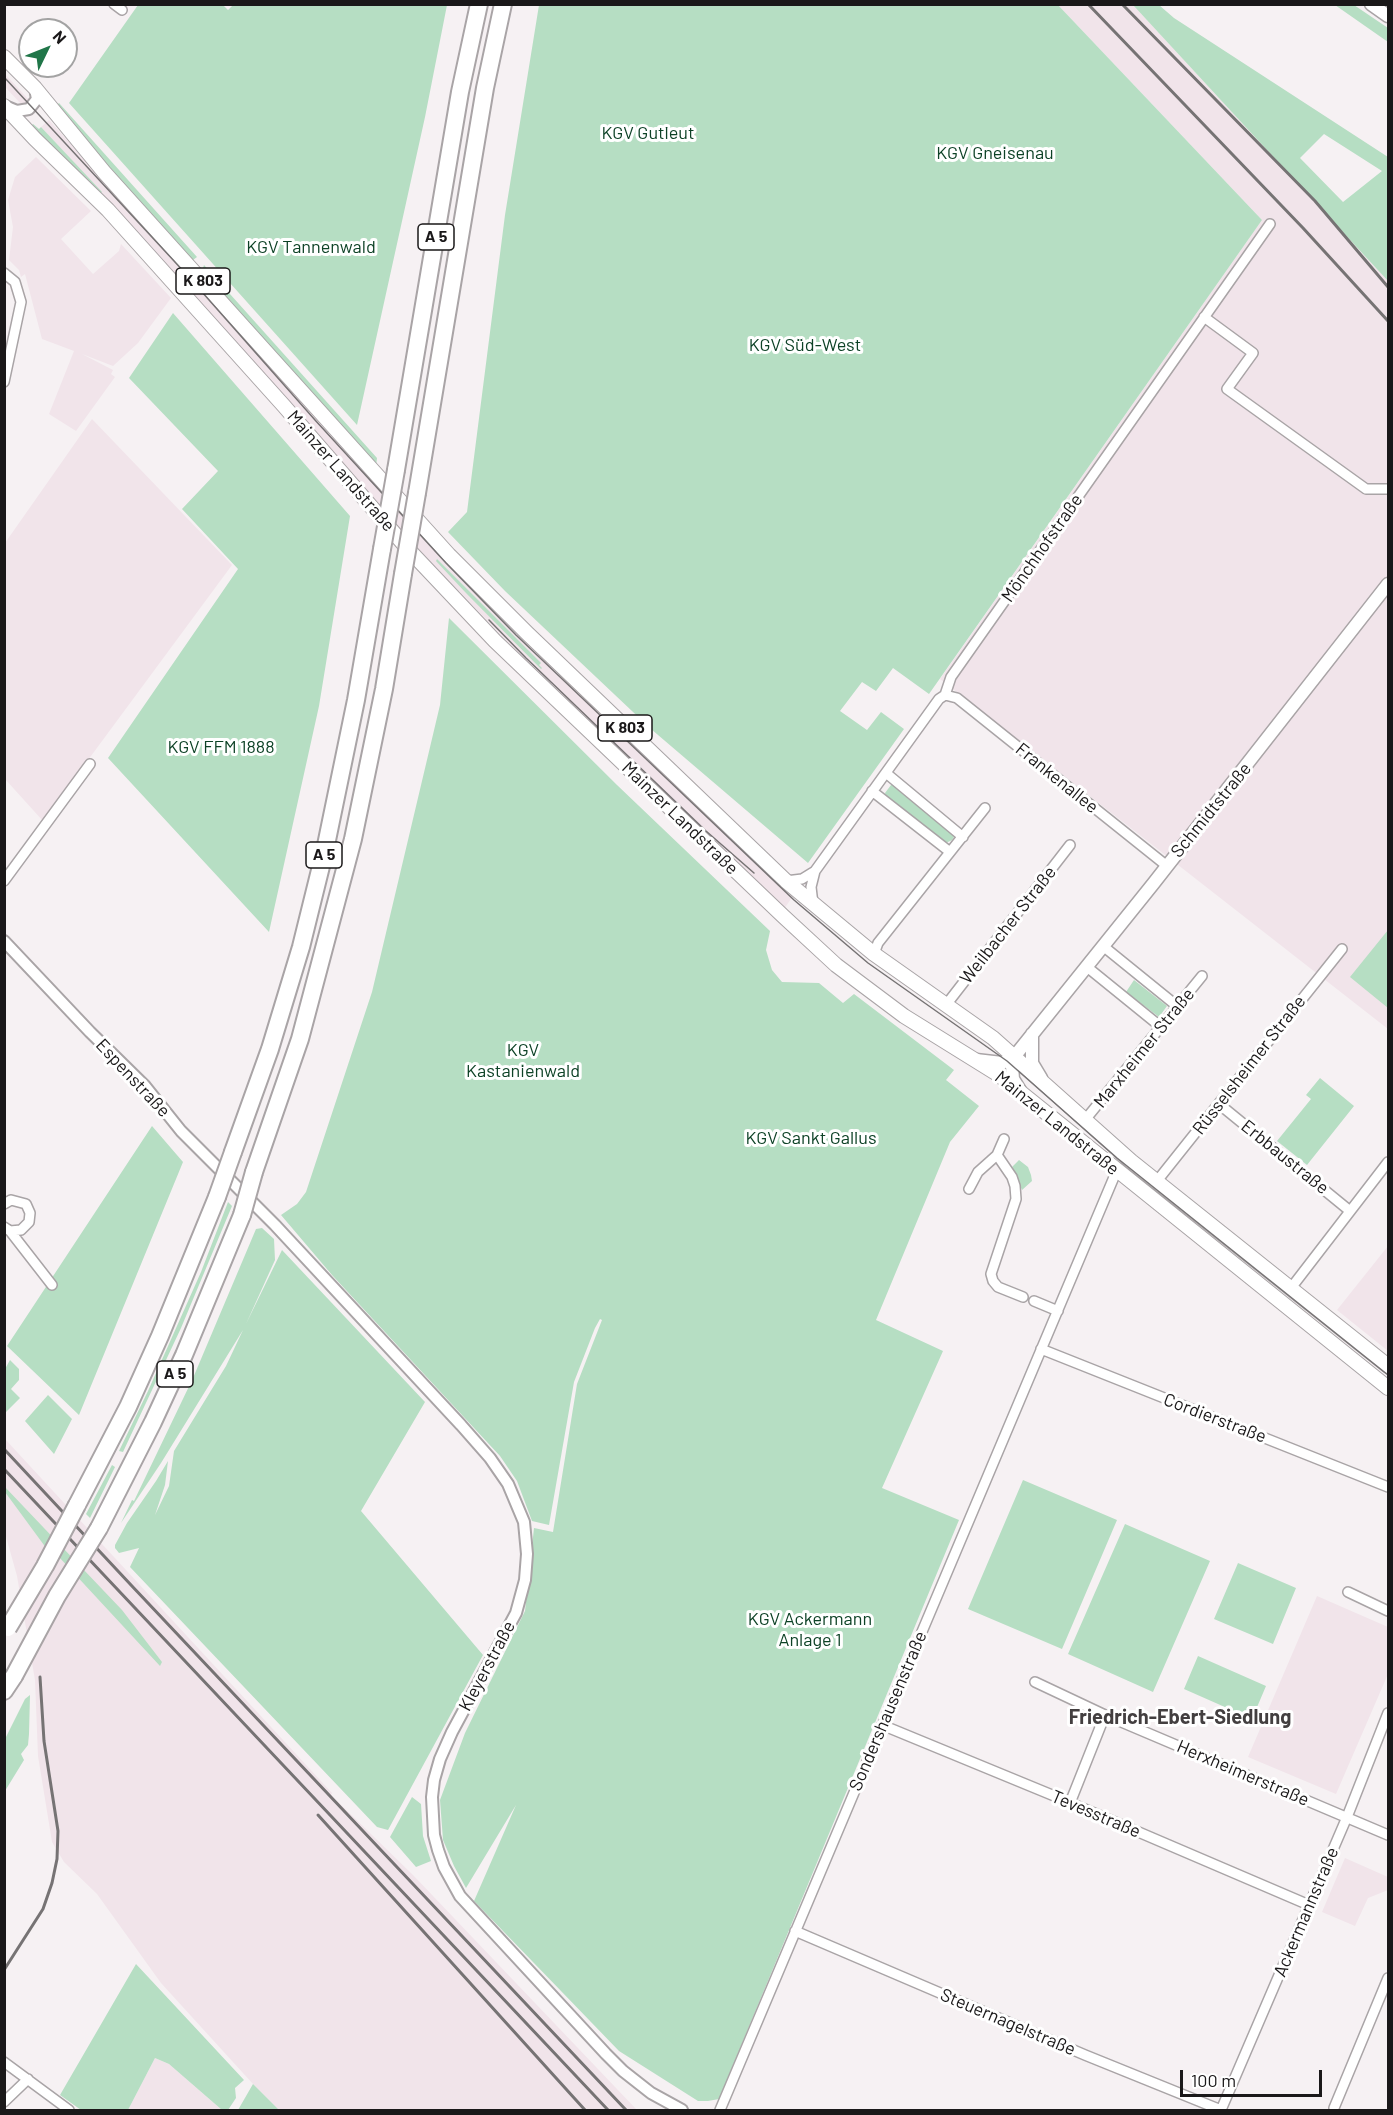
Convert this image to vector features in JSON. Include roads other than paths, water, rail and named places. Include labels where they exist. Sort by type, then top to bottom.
[{"type":"highway","name":"A 5","points":[[6,1630],[45,1566],[77,1505],[128,1407],[160,1336],[218,1197],[270,1049],[301,947],[326,850],[356,700],[460,92],[479,4]]},
{"type":"highway","name":"A 5","points":[[7,1688],[57,1596],[99,1528],[184,1355],[242,1215],[254,1172],[300,1039],[351,850],[384,690],[485,88],[503,4]]},
{"type":"main road","points":[[1371,4],[1389,16]]},
{"type":"main road","name":"Mainzer Landstraße","points":[[4,57],[35,88],[104,172],[449,555],[535,641],[786,881],[874,954],[993,1038],[1157,1181],[1389,1366]]},
{"type":"main road","name":"Mainzer Landstraße","points":[[4,106],[35,140],[108,210],[284,406],[407,548],[533,678],[836,965],[904,1016],[999,1075],[1389,1388]]},
{"type":"main road","name":"Schmidtstraße","points":[[1014,1057],[1389,584]]},
{"type":"main road","points":[[1032,1034],[1032,1063],[1045,1083]]},
{"type":"main road","points":[[975,1060],[1002,1063],[1014,1057]]},
{"type":"main road","points":[[1014,1057],[1013,1079],[1024,1095]]},
{"type":"street","name":"Mainzer Landstraße","points":[[4,106],[17,111],[28,109],[37,99],[35,88]]},
{"type":"street","name":"Mönchhofstraße","points":[[815,871],[939,699],[945,695],[951,677],[1270,224]]},
{"type":"street","points":[[4,273],[15,282],[21,302],[4,382]]},
{"type":"street","points":[[1204,317],[1253,353],[1227,389],[1366,489],[1389,489]]},
{"type":"street","name":"Frankenallee","points":[[945,695],[957,698],[1167,866]]},
{"type":"street","points":[[4,881],[90,764]]},
{"type":"street","points":[[885,773],[963,837]]},
{"type":"street","points":[[872,791],[950,852]]},
{"type":"street","points":[[874,954],[878,944],[985,808]]},
{"type":"street","name":"Weilbacher Straße","points":[[946,1005],[1070,845]]},
{"type":"street","points":[[786,881],[802,879],[815,871]]},
{"type":"street","points":[[813,904],[811,887],[815,871]]},
{"type":"street","name":"Espenstraße","points":[[4,940],[90,1032],[145,1086],[181,1131],[264,1214]]},
{"type":"street","points":[[1103,946],[1177,1006]]},
{"type":"street","name":"Rüsselsheimer Straße","points":[[1157,1181],[1342,948]]},
{"type":"street","points":[[1087,967],[1161,1027]]},
{"type":"street","name":"Marxheimer Straße","points":[[1085,1120],[1202,976]]},
{"type":"street","name":"Erbbaustraße","points":[[1219,1104],[1350,1211]]},
{"type":"street","points":[[969,1189],[978,1172],[997,1155],[1004,1139]]},
{"type":"street","points":[[997,1155],[1012,1177],[1016,1199],[991,1275],[998,1287],[1023,1297]]},
{"type":"street","points":[[1291,1288],[1389,1162]]},
{"type":"street","name":"Sondershausenstraße","points":[[720,2110],[1117,1170]]},
{"type":"street","points":[[4,1204],[11,1200],[26,1204],[30,1213],[29,1222],[21,1230],[7,1229]]},
{"type":"street","name":"Kleyerstraße","points":[[264,1214],[490,1458],[508,1484],[524,1522],[527,1569],[516,1613],[452,1732],[434,1780],[432,1812],[434,1834],[444,1867],[460,1896],[606,2054],[651,2093],[682,2110]]},
{"type":"street","points":[[7,1229],[52,1285]]},
{"type":"street","points":[[1034,1301],[1058,1311]]},
{"type":"street","name":"Cordierstraße","points":[[1041,1348],[1389,1487]]},
{"type":"street","points":[[1348,1592],[1389,1611]]},
{"type":"street","name":"Herxheimerstraße","points":[[1035,1682],[1105,1715],[1389,1835]]},
{"type":"street","name":"Ackermannstraße","points":[[1221,2110],[1347,1817],[1389,1713]]},
{"type":"street","points":[[1070,1803],[1105,1715]]},
{"type":"street","name":"Tevesstraße","points":[[882,1725],[1309,1905]]},
{"type":"street","name":"Steuernagelstraße","points":[[795,1931],[1085,2055],[1221,2110]]},
{"type":"street","points":[[1334,2108],[1389,1978]]},
{"type":"street","points":[[4,2062],[69,2110]]},
{"type":"street","points":[[4,2102],[28,2079]]},
{"type":"tram line","points":[[4,77],[187,275],[446,563],[516,635],[794,900],[868,963],[1007,1061],[1117,1158],[1388,1375]]},
{"type":"tram line","points":[[489,620],[706,831],[754,873]]},
{"type":"railway","points":[[1088,4],[1303,228],[1388,321]]},
{"type":"railway","points":[[1122,4],[1315,201],[1388,287]]},
{"type":"railway","points":[[4,1449],[626,2110]]},
{"type":"railway","points":[[4,1469],[608,2110]]},
{"type":"railway","points":[[4,1970],[43,1909],[57,1859],[58,1831],[44,1741],[40,1677]]},
{"type":"railway","points":[[318,1815],[585,2110]]},
{"type":"district","name":"Friedrich-Ebert-Siedlung","points":[[1180,1717]]},
{"type":"park label","name":"KGV Gutleut","points":[[648,133]]},
{"type":"park label","name":"KGV Gneisenau","points":[[995,153]]},
{"type":"park label","name":"KGV Tannenwald","points":[[311,247]]},
{"type":"park label","name":"KGV Süd-West","points":[[805,345]]},
{"type":"park label","name":"KGV FFM 1888","points":[[221,747]]},
{"type":"park label","name":"KGV Kastanienwald","points":[[523,1060]]},
{"type":"park label","name":"KGV Sankt Gallus","points":[[811,1138]]},
{"type":"park label","name":"KGV Ackermann Anlage 1","points":[[810,1629]]}]
